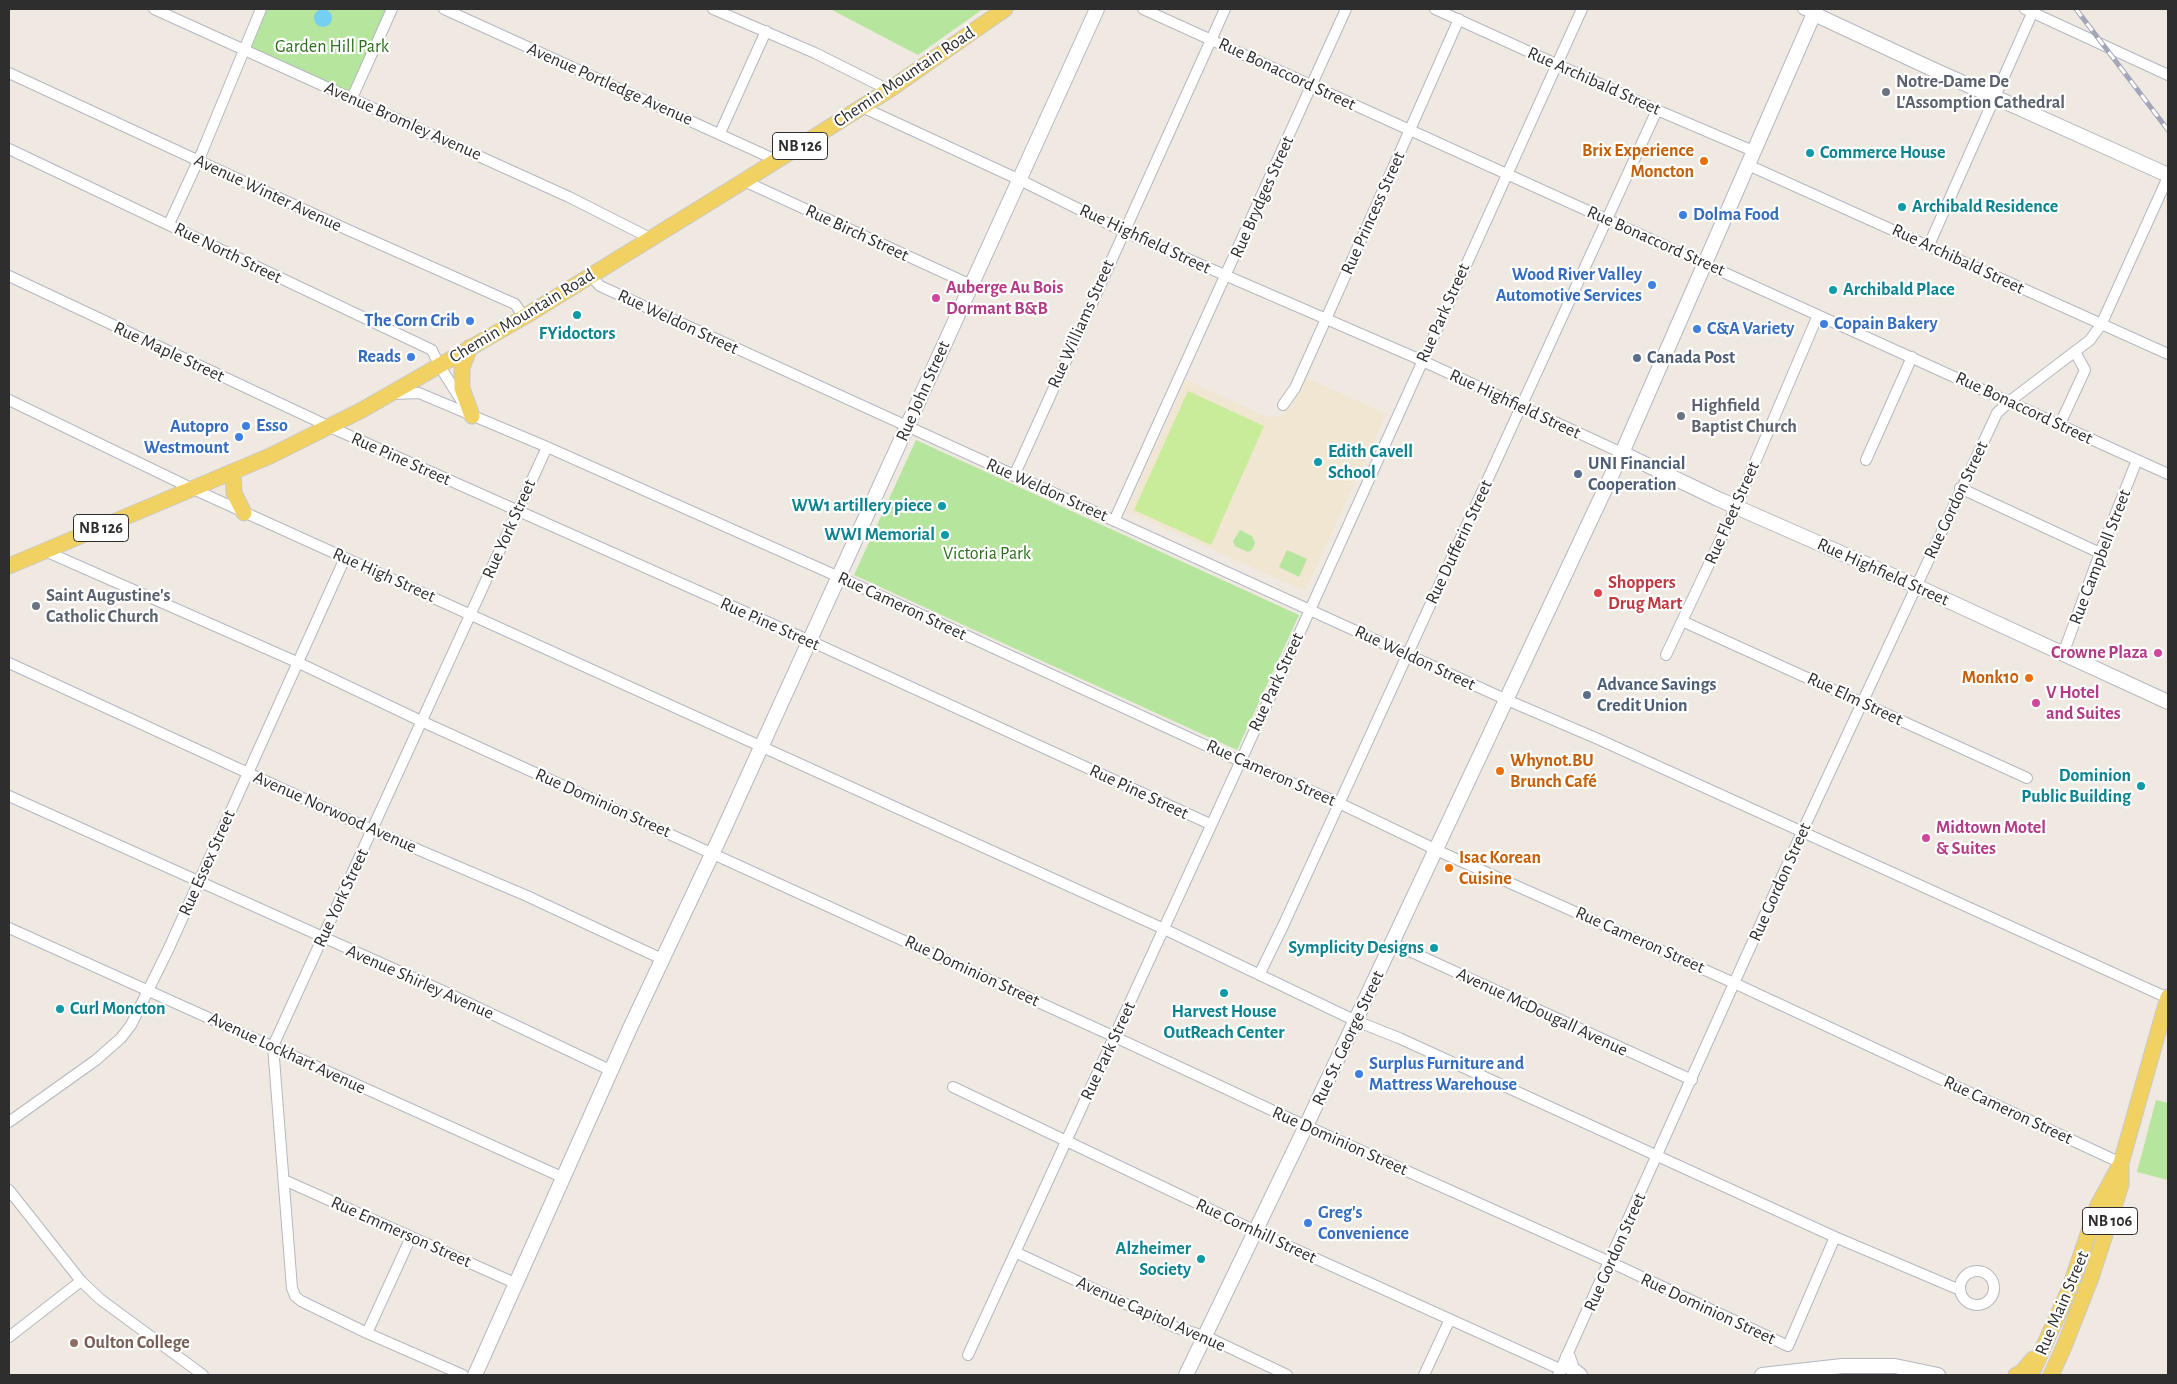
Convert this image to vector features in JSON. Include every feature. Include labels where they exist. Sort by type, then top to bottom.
[{"type":"main road","name":"Chemin Mountain Road","points":[[9,566],[233,472],[330,427],[392,394],[524,317],[862,107],[1005,9]]},
{"type":"main road","points":[[470,347],[462,368],[462,388],[472,416]]},
{"type":"main road","points":[[233,472],[234,493],[244,512]]},
{"type":"main road","name":"NB 106","points":[[2121,1163],[2168,997]]},
{"type":"main road","name":"Rue Main Street","points":[[2031,1375],[2069,1290],[2098,1205],[2121,1163]]},
{"type":"main road","name":"Rue Main Street","points":[[2051,1375],[2064,1349],[2092,1278],[2121,1185],[2121,1163]]},
{"type":"main road","points":[[2016,1375],[2022,1372],[2046,1342]]},
{"type":"main road","points":[[2057,1375],[2064,1349]]},
{"type":"street","name":"Avenue Bromley Avenue","points":[[154,9],[569,197],[650,238]]},
{"type":"street","points":[[169,224],[261,9]]},
{"type":"street","points":[[352,98],[392,9]]},
{"type":"street","name":"Avenue Portledge Avenue","points":[[444,9],[776,160]]},
{"type":"street","points":[[713,9],[816,53],[889,90]]},
{"type":"street","name":"Rue John Street","points":[[517,1284],[662,959],[762,746],[808,640],[908,427],[1097,9]]},
{"type":"street","name":"Rue Bonaccord Street","points":[[1143,9],[2168,474]]},
{"type":"street","name":"Rue Williams Street","points":[[1014,476],[1123,231],[1225,9]]},
{"type":"street","name":"Rue Brydges Street","points":[[1114,521],[1346,9]]},
{"type":"street","name":"Rue Archibald Street","points":[[1435,9],[1753,152]]},
{"type":"street","name":"Rue Park Street","points":[[968,1355],[1210,824],[1310,610],[1582,9]]},
{"type":"street","points":[[1811,10],[2168,176]]},
{"type":"street","name":"Rue St. George Street","points":[[1186,1375],[1356,1021],[1622,454],[1748,165],[1811,10]]},
{"type":"street","points":[[1929,245],[1995,96],[2030,10],[2168,75]]},
{"type":"street","name":"Rue Princess Street","points":[[1283,405],[1294,388],[1326,319],[1459,19]]},
{"type":"street","points":[[720,133],[766,31]]},
{"type":"street","name":"Avenue Winter Avenue","points":[[9,73],[346,229],[515,304],[524,317]]},
{"type":"street","name":"Rue Highfield Street","points":[[862,107],[1020,180],[1123,231],[1422,360],[1736,507],[1916,586],[2168,702]]},
{"type":"street","name":"Rue Dufferin Street","points":[[1260,973],[1608,221],[1657,110]]},
{"type":"street","name":"Rue North Street","points":[[9,149],[432,350],[439,366]]},
{"type":"street","name":"Rue Archibald Street","points":[[1748,165],[2168,354]]},
{"type":"street","name":"Rue Gordon Street","points":[[1562,1369],[1802,832],[1996,413],[2090,340],[2102,325],[2168,176]]},
{"type":"street","name":"Rue Birch Street","points":[[744,181],[971,285]]},
{"type":"street","name":"Rue Weldon Street","points":[[590,275],[600,286],[1014,476],[2168,997]]},
{"type":"street","name":"Rue Maple Street","points":[[9,276],[330,427]]},
{"type":"street","name":"Rue Fleet Street","points":[[1666,655],[1736,507],[1818,315]]},
{"type":"street","points":[[2060,424],[2085,370],[2075,352]]},
{"type":"street","points":[[1866,460],[1912,357]]},
{"type":"street","points":[[439,366],[472,416]]},
{"type":"street","name":"Rue Cameron Street","points":[[392,394],[418,393],[547,447],[839,576],[1241,761],[1339,803],[1436,849],[1734,983],[2121,1163]]},
{"type":"street","name":"Rue High Street","points":[[9,400],[193,489],[1164,928],[1356,1021],[1399,1038],[1835,1237],[1960,1290]]},
{"type":"street","name":"Rue Pine Street","points":[[330,427],[517,512],[808,640],[1210,824]]},
{"type":"street","name":"Rue York Street","points":[[366,1333],[300,1301],[295,1296],[292,1288],[273,1046],[547,447]]},
{"type":"street","name":"Rue Campbell Street","points":[[2063,654],[2137,460]]},
{"type":"street","points":[[1960,488],[2100,553]]},
{"type":"street","name":"Rue Dominion Street","points":[[46,551],[299,663],[421,721],[1115,1036],[1306,1126],[1610,1262],[1788,1346],[1835,1237]]},
{"type":"street","name":"Rue Essex Street","points":[[9,1122],[96,1060],[121,1038],[131,1025],[199,882],[247,772],[346,558]]},
{"type":"street","name":"Rue Elm Street","points":[[1682,621],[2027,778]]},
{"type":"street","name":"Avenue Norwood Avenue","points":[[9,663],[372,830],[527,896],[662,959]]},
{"type":"street","name":"Avenue Shirley Avenue","points":[[9,796],[444,992],[612,1071]]},
{"type":"street","name":"Avenue Lockhart Avenue","points":[[9,928],[564,1178]]},
{"type":"street","name":"Avenue McDougall Avenue","points":[[1392,943],[1692,1080]]},
{"type":"street","name":"Rue Cornhill Street","points":[[953,1087],[1256,1231],[1562,1369]]},
{"type":"street","name":"Rue Emmerson Street","points":[[284,1180],[517,1284]]},
{"type":"street","points":[[9,1190],[81,1281],[100,1299],[203,1375]]},
{"type":"street","points":[[411,1237],[366,1333],[463,1375]]},
{"type":"street","name":"Avenue Capitol Avenue","points":[[1015,1252],[1177,1328],[1204,1336],[1288,1375]]},
{"type":"street","points":[[9,1337],[81,1281]]},
{"type":"street","points":[[475,1375],[517,1284]]},
{"type":"street","points":[[1424,1375],[1450,1320]]},
{"type":"street","points":[[1762,1375],[1842,1366],[1895,1366],[1938,1375]]},
{"type":"street","points":[[1562,1369],[1572,1368],[1580,1375]]},
{"type":"shaded area","points":[[1304,377],[1386,414],[1305,591],[1127,511],[1186,380],[1267,417],[1274,417],[1280,416],[1291,406]]},
{"type":"green space","name":"Garden Hill Park","points":[[261,9],[392,9],[352,98],[243,49]]},
{"type":"green space","points":[[830,9],[983,9],[918,55]]},
{"type":"green space","points":[[1188,391],[1264,426],[1211,545],[1134,510]]},
{"type":"green space","name":"Victoria Park","points":[[916,440],[1299,615],[1237,750],[854,575]]},
{"type":"green space","points":[[1240,530],[1252,536],[1255,543],[1252,550],[1248,552],[1235,546],[1233,541]]},
{"type":"green space","points":[[1287,550],[1307,559],[1299,577],[1279,567]]},
{"type":"green space","points":[[2156,1100],[2168,1103],[2168,1180],[2137,1172]]},
{"type":"water","points":[[319,9],[327,9],[332,14],[330,25],[319,27],[314,22],[314,14]]},
{"type":"railway","points":[[2076,9],[2168,130]]},
{"type":"place","name":"Notre-Dame De L'Assomption Cathedral","points":[[1886,92]]},
{"type":"place","name":"Commerce House","points":[[1810,153]]},
{"type":"place","name":"Brix Experience Moncton","points":[[1704,161]]},
{"type":"place","name":"Archibald Residence","points":[[1902,207]]},
{"type":"place","name":"Dolma Food","points":[[1683,215]]},
{"type":"place","name":"Wood River Valley Automotive Services","points":[[1652,285]]},
{"type":"place","name":"Archibald Place","points":[[1833,290]]},
{"type":"place","name":"Auberge Au Bois Dormant B&B","points":[[936,298]]},
{"type":"place","name":"FYidoctors","points":[[577,315]]},
{"type":"place","name":"The Corn Crib","points":[[470,321]]},
{"type":"place","name":"Copain Bakery","points":[[1824,324]]},
{"type":"place","name":"C&A Variety","points":[[1697,329]]},
{"type":"place","name":"Reads","points":[[411,357]]},
{"type":"place","name":"Canada Post","points":[[1637,358]]},
{"type":"place","name":"Highfield Baptist Church","points":[[1681,416]]},
{"type":"place","name":"Esso","points":[[246,426]]},
{"type":"place","name":"Autopro Westmount","points":[[239,437]]},
{"type":"place","name":"Edith Cavell School","points":[[1318,462]]},
{"type":"place","name":"UNI Financial Cooperation","points":[[1578,474]]},
{"type":"place","name":"WW1 artillery piece","points":[[942,506]]},
{"type":"place","name":"WWI Memorial","points":[[945,535]]},
{"type":"place","name":"Shoppers Drug Mart","points":[[1598,593]]},
{"type":"place","name":"Saint Augustine's Catholic Church","points":[[36,606]]},
{"type":"place","name":"Crowne Plaza","points":[[2158,653]]},
{"type":"place","name":"Monk10","points":[[2029,678]]},
{"type":"place","name":"Advance Savings Credit Union","points":[[1587,695]]},
{"type":"place","name":"V Hotel and Suites","points":[[2036,703]]},
{"type":"place","name":"Whynot.BU Brunch Café","points":[[1500,771]]},
{"type":"place","name":"Dominion Public Building","points":[[2141,786]]},
{"type":"place","name":"Midtown Motel & Suites","points":[[1926,838]]},
{"type":"place","name":"Isac Korean Cuisine","points":[[1449,868]]},
{"type":"place","name":"Symplicity Designs","points":[[1434,948]]},
{"type":"place","name":"Harvest House OutReach Center","points":[[1224,993]]},
{"type":"place","name":"Curl Moncton","points":[[60,1009]]},
{"type":"place","name":"Surplus Furniture and Mattress Warehouse","points":[[1359,1074]]},
{"type":"place","name":"Greg's Convenience","points":[[1308,1223]]},
{"type":"place","name":"Alzheimer Society","points":[[1201,1259]]},
{"type":"place","name":"Oulton College","points":[[74,1343]]}]
